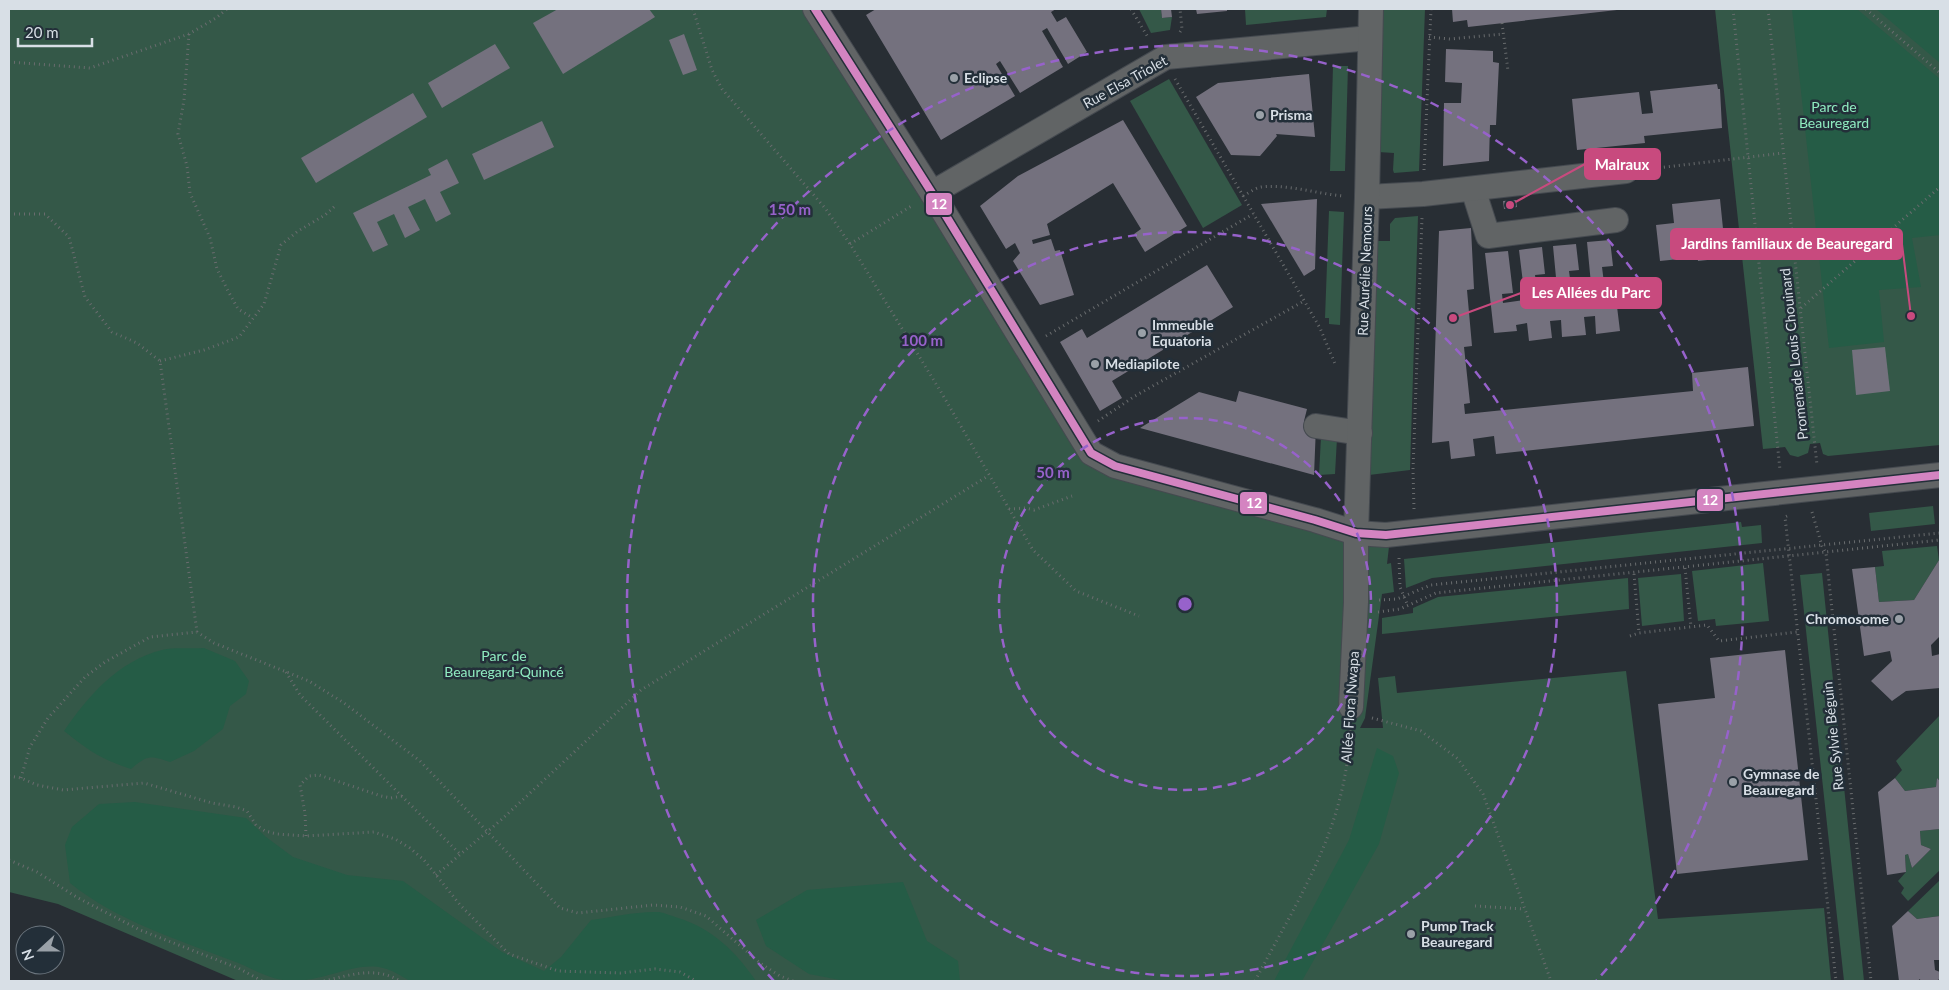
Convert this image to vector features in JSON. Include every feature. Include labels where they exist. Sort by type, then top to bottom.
[{"type":"street","points":[[815,9],[932,193],[1081,437],[1092,453],[1114,466],[1315,520],[1356,533],[1386,535],[1940,475]]},
{"type":"street","name":"Rue Aurélie Nemours","points":[[1356,533],[1371,9]]},
{"type":"street","name":"Rue Elsa Triolet","points":[[932,193],[1166,57],[1370,38]]},
{"type":"street","points":[[1367,198],[1473,189],[1626,171]]},
{"type":"street","points":[[1473,189],[1488,236],[1616,220]]},
{"type":"street","points":[[1316,426],[1360,433]]},
{"type":"street","name":"Allée Flora Nwapa","points":[[1350,710],[1355,608],[1356,533]]},
{"type":"path","points":[[9,62],[90,68],[189,34],[227,9]]},
{"type":"path","points":[[693,9],[712,70],[722,90],[825,208],[850,244],[941,392],[988,476],[1033,550],[1076,591],[1139,616]]},
{"type":"path","points":[[1131,9],[1148,37],[1166,57],[1174,77],[1320,328],[1338,370]]},
{"type":"path","points":[[1415,532],[1413,470],[1430,9]]},
{"type":"path","points":[[1732,9],[1749,157],[1782,493]]},
{"type":"path","name":"Promenade Louis Chouinard","points":[[1768,9],[1801,309],[1813,490]]},
{"type":"path","points":[[1866,9],[1940,73]]},
{"type":"path","points":[[1502,23],[1508,70]]},
{"type":"path","points":[[189,34],[184,100],[178,134],[187,166],[190,194],[210,238],[217,269],[226,289],[238,308],[253,318]]},
{"type":"path","points":[[1429,37],[1450,39],[1503,34]]},
{"type":"path","points":[[1626,171],[1783,153]]},
{"type":"path","points":[[1243,196],[1259,187],[1288,188],[1326,195],[1367,198]]},
{"type":"path","points":[[1801,309],[1940,187]]},
{"type":"path","points":[[850,244],[932,193]]},
{"type":"path","points":[[160,361],[204,350],[239,337],[264,304],[276,256],[281,246],[298,231],[325,215],[335,206]]},
{"type":"path","points":[[9,214],[45,214],[69,237],[85,297],[112,332],[137,343],[160,361],[196,632]]},
{"type":"path","points":[[1026,347],[1253,214]]},
{"type":"path","points":[[1081,437],[1103,416],[1134,396],[1304,300]]},
{"type":"path","points":[[436,875],[501,820],[641,690],[988,476]]},
{"type":"path","name":"Rue Sylvie Béguin","points":[[1813,490],[1812,512],[1822,546],[1826,553],[1871,981]]},
{"type":"path","points":[[1009,509],[1026,508],[1034,510],[1072,496]]},
{"type":"path","points":[[1803,514],[1812,512]]},
{"type":"path","points":[[1794,515],[1785,517],[1836,981]]},
{"type":"path","points":[[1355,608],[1398,599],[1431,585],[1940,533]]},
{"type":"path","points":[[1386,535],[1383,557],[1399,556],[1400,587],[1408,606]]},
{"type":"path","points":[[1355,608],[1400,610],[1436,593],[1634,574],[1940,540]]},
{"type":"path","points":[[1685,568],[1691,627]]},
{"type":"path","points":[[1634,574],[1639,633]]},
{"type":"path","points":[[1630,636],[1639,633],[1707,625],[1719,641],[1797,632]]},
{"type":"path","points":[[21,778],[30,747],[48,718],[85,677],[105,662],[150,637],[196,632],[214,643],[309,681],[344,703],[420,761],[560,908],[578,913],[653,905],[680,907],[706,916],[760,962],[780,976],[793,981]]},
{"type":"path","points":[[286,671],[300,695],[460,854]]},
{"type":"path","points":[[1350,710],[1421,731],[1458,759],[1483,794],[1551,981]]},
{"type":"path","name":"Allée Flora Nwapa","points":[[1255,981],[1317,865],[1339,807],[1349,756],[1350,710]]},
{"type":"path","points":[[306,836],[305,814],[300,785],[309,776],[319,774],[381,796],[391,798],[402,796]]},
{"type":"path","points":[[9,776],[21,778],[37,785],[63,790],[144,783],[242,809],[247,811],[256,824],[265,831],[277,834],[306,836],[374,832],[395,839],[410,848],[436,875],[461,906],[509,954],[558,971],[620,973],[655,969],[680,972],[696,981]]},
{"type":"path","points":[[9,860],[37,872],[78,898],[140,930],[238,968],[262,981]]},
{"type":"path","points":[[1475,906],[1525,909]]},
{"type":"path","points":[[324,981],[374,972],[381,972],[400,981]]},
{"type":"green space","name":"Parc de Beauregard-Quincé","points":[[9,9],[823,9],[1088,447],[1390,538],[1387,564],[1391,563],[1394,592],[1382,594],[1365,718],[1360,728],[1383,728],[1378,678],[1395,676],[1397,693],[1626,671],[1658,919],[1824,908],[1831,981],[238,981],[58,904],[9,892]]},
{"type":"green space","points":[[1139,9],[1161,9],[1162,18],[1172,17],[1170,30],[1151,33]]},
{"type":"green space","points":[[1245,9],[1327,9],[1326,17],[1246,25]]},
{"type":"green space","points":[[1382,9],[1425,9],[1419,171],[1394,173],[1394,153],[1378,152]]},
{"type":"green space","name":"Parc de Beauregard","points":[[1715,9],[1940,9],[1940,445],[1828,456],[1823,454],[1820,443],[1810,444],[1808,453],[1798,457],[1790,455],[1785,447],[1763,449]]},
{"type":"green space","points":[[1792,9],[1857,9],[1940,79],[1940,235],[1912,238],[1921,287],[1879,290],[1884,342],[1829,348]]},
{"type":"green space","points":[[1876,9],[1940,9],[1940,63]]},
{"type":"green space","points":[[1333,66],[1348,66],[1345,171],[1330,171]]},
{"type":"green space","points":[[1169,79],[1242,205],[1203,228],[1130,101]]},
{"type":"green space","points":[[1329,211],[1344,212],[1340,325],[1329,324],[1329,318],[1325,318]]},
{"type":"green space","points":[[1418,216],[1410,470],[1369,475],[1377,241],[1390,241],[1390,224],[1395,218]]},
{"type":"green space","points":[[1321,437],[1337,438],[1335,474],[1319,475]]},
{"type":"green space","points":[[1933,506],[1935,524],[1871,531],[1869,513]]},
{"type":"green space","points":[[1741,522],[1742,527],[1761,525],[1762,543],[1432,578],[1406,588],[1404,559]]},
{"type":"green space","points":[[1937,546],[1939,560],[1914,600],[1879,602],[1875,567],[1884,566],[1882,551]]},
{"type":"green space","points":[[1763,563],[1769,621],[1716,626],[1715,619],[1698,621],[1692,571]]},
{"type":"green space","points":[[1822,573],[1864,981],[1844,981],[1800,575]]},
{"type":"green space","points":[[1681,574],[1684,621],[1642,626],[1638,578]]},
{"type":"green space","points":[[1628,578],[1629,609],[1382,634],[1382,618],[1413,613],[1413,608],[1438,597]]},
{"type":"green space","points":[[204,648],[235,661],[249,681],[246,694],[230,706],[223,729],[194,751],[170,762],[153,757],[145,759],[131,769],[96,754],[64,731],[94,693],[118,671],[132,662],[162,650]]},
{"type":"green space","points":[[1940,715],[1940,781],[1937,778],[1936,787],[1905,791],[1895,778],[1902,770],[1896,761]]},
{"type":"green space","points":[[1377,748],[1393,756],[1399,773],[1379,844],[1302,981],[1274,981],[1349,840]]},
{"type":"green space","points":[[135,802],[246,818],[266,837],[293,857],[347,875],[403,881],[502,952],[544,971],[561,957],[591,920],[634,913],[659,912],[690,922],[722,942],[740,960],[756,981],[410,981],[390,970],[372,966],[360,967],[309,980],[276,979],[127,919],[70,883],[65,845],[72,827],[99,804]]},
{"type":"green space","points":[[1940,829],[1940,870],[1908,901],[1901,893],[1904,888],[1898,881],[1906,872],[1905,855],[1908,854],[1912,868],[1931,849],[1921,845],[1920,831]]},
{"type":"green space","points":[[1940,880],[1940,916],[1917,919],[1908,911]]},
{"type":"green space","points":[[903,882],[927,941],[958,961],[960,981],[845,981],[809,974],[766,946],[756,920],[807,890]]},
{"type":"building","points":[[558,9],[649,9],[655,17],[563,74],[533,23]]},
{"type":"building","name":"Eclipse","points":[[876,9],[1056,9],[1051,12],[1057,22],[1066,17],[1087,52],[1068,64],[1047,28],[1042,31],[1063,67],[1020,93],[1000,61],[996,64],[1015,96],[941,140],[866,15]]},
{"type":"building","points":[[1161,9],[1171,9],[1172,17],[1162,18]]},
{"type":"building","points":[[1196,9],[1227,9],[1227,11],[1197,14]]},
{"type":"building","points":[[1452,9],[1617,10],[1468,27],[1467,20],[1453,22]]},
{"type":"building","points":[[684,34],[697,70],[683,75],[669,40]]},
{"type":"building","points":[[495,44],[510,68],[442,108],[428,83]]},
{"type":"building","points":[[1446,49],[1493,51],[1493,62],[1499,63],[1496,125],[1490,125],[1489,161],[1443,166],[1444,103],[1461,103],[1462,83],[1445,82]]},
{"type":"building","name":"Prisma","points":[[1309,74],[1315,137],[1276,134],[1277,136],[1260,156],[1231,155],[1196,97],[1218,83]]},
{"type":"building","points":[[1717,84],[1718,89],[1720,89],[1722,128],[1644,136],[1645,143],[1577,150],[1572,99],[1639,92],[1642,114],[1653,113],[1650,91]]},
{"type":"building","points":[[413,93],[427,117],[316,183],[301,158]]},
{"type":"building","points":[[1123,120],[1187,226],[1145,252],[1134,234],[1141,229],[1113,183],[1047,224],[1050,235],[1032,240],[1033,244],[1051,239],[1055,251],[1060,250],[1074,295],[1040,305],[1013,261],[1020,253],[1015,243],[1006,249],[980,206],[1018,176]]},
{"type":"building","points":[[542,121],[554,147],[484,180],[472,154]]},
{"type":"building","points":[[447,159],[459,183],[440,192],[451,214],[436,222],[425,199],[408,207],[420,230],[405,238],[394,214],[377,222],[388,245],[373,252],[353,213],[431,175],[428,169]]},
{"type":"building","points":[[1317,199],[1315,269],[1304,276],[1261,204]]},
{"type":"building","points":[[1720,199],[1726,258],[1698,261],[1697,253],[1688,254],[1689,258],[1660,261],[1656,225],[1674,223],[1672,204]]},
{"type":"building","points":[[1516,200],[1517,207],[1504,209],[1503,201]]},
{"type":"building","points":[[1471,228],[1474,289],[1467,290],[1472,346],[1464,347],[1470,403],[1464,404],[1465,414],[1693,391],[1692,373],[1748,367],[1754,426],[1496,454],[1494,436],[1473,439],[1475,456],[1451,459],[1449,441],[1432,443],[1439,231]]},
{"type":"building","points":[[1610,240],[1613,266],[1602,267],[1604,283],[1614,282],[1620,331],[1596,334],[1595,316],[1584,317],[1586,335],[1562,337],[1561,320],[1550,321],[1552,338],[1529,341],[1527,323],[1516,325],[1517,331],[1494,333],[1485,253],[1508,251],[1513,293],[1502,294],[1503,303],[1531,299],[1530,291],[1524,291],[1519,250],[1542,247],[1545,274],[1535,275],[1537,290],[1546,289],[1548,298],[1566,296],[1565,287],[1557,288],[1553,246],[1576,244],[1579,270],[1569,271],[1571,286],[1581,285],[1581,294],[1598,292],[1598,284],[1591,284],[1587,242]]},
{"type":"building","name":"Immeuble Equatoria","points":[[1207,265],[1233,307],[1112,381],[1122,398],[1100,411],[1060,342],[1082,329],[1087,338]]},
{"type":"building","points":[[1885,347],[1890,391],[1856,395],[1852,350]]},
{"type":"building","points":[[1239,391],[1307,409],[1304,421],[1316,426],[1314,475],[1140,428],[1199,392],[1236,402]]},
{"type":"building","name":"Chromosome","points":[[1939,560],[1940,636],[1931,645],[1932,656],[1940,654],[1940,688],[1906,691],[1892,701],[1871,681],[1892,661],[1890,651],[1864,656],[1852,569],[1875,567],[1879,602],[1914,600]]},
{"type":"building","name":"Gymnase de Beauregard","points":[[1785,650],[1808,860],[1677,874],[1658,704],[1715,698],[1710,658]]},
{"type":"building","points":[[1895,778],[1905,791],[1936,787],[1937,778],[1940,781],[1940,829],[1920,831],[1921,845],[1931,849],[1912,868],[1908,854],[1905,855],[1906,872],[1887,875],[1878,792]]},
{"type":"building","points":[[1908,911],[1917,919],[1940,916],[1940,960],[1934,960],[1935,970],[1940,972],[1940,978],[1937,981],[1922,981],[1919,979],[1919,981],[1899,981],[1892,926]]},
{"type":"transit line","name":"12","points":[[815,9],[932,193],[1091,453],[1115,466],[1315,520],[1356,533],[1386,535],[1940,475]]},
{"type":"place","name":"Eclipse","points":[[954,78]]},
{"type":"place","name":"Prisma","points":[[1260,115]]},
{"type":"place","name":"Malraux","points":[[1510,205]]},
{"type":"place","name":"Jardins familiaux de Beauregard","points":[[1911,316]]},
{"type":"place","name":"Les Allées du Parc","points":[[1453,318]]},
{"type":"place","name":"Immeuble Equatoria","points":[[1142,333]]},
{"type":"place","name":"Mediapilote","points":[[1095,364]]},
{"type":"place","name":"Chromosome","points":[[1899,619]]},
{"type":"place","name":"Gymnase de Beauregard","points":[[1733,782]]},
{"type":"place","name":"Pump Track Beauregard","points":[[1411,934]]}]
